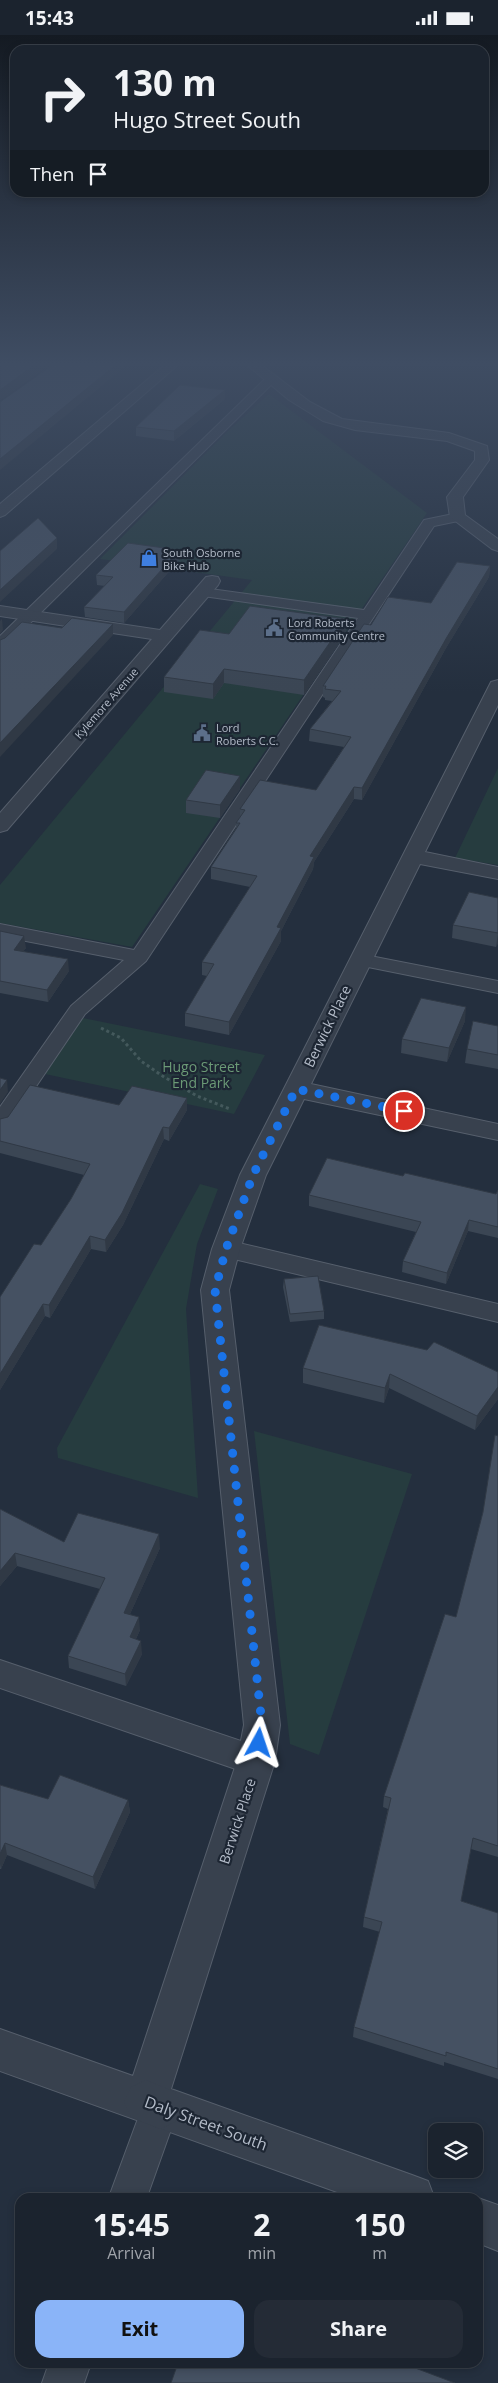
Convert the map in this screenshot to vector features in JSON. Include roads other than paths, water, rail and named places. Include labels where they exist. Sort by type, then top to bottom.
[{"type":"street","points":[[0,512],[45,474]]},
{"type":"street","points":[[472,474],[455,497],[458,517],[498,546]]},
{"type":"street","name":"Kylemore Avenue","points":[[0,826],[207,586]]},
{"type":"street","points":[[0,611],[165,636]]},
{"type":"street","name":"Berwick Place","points":[[153,2104],[256,1761],[262,1725],[215,1290],[226,1249],[253,1175],[496,693]]},
{"type":"street","points":[[413,857],[498,873]]},
{"type":"street","points":[[296,1089],[498,1132]]},
{"type":"street","name":"Daly Street South","points":[[0,2050],[401,2193]]},
{"type":"street","points":[[483,2223],[498,2229]]},
{"type":"lane","points":[[0,645],[175,474]]},
{"type":"lane","points":[[0,1123],[78,1010],[139,957],[429,523],[458,517]]},
{"type":"lane","points":[[207,586],[368,615]]},
{"type":"lane","points":[[0,930],[139,957]]},
{"type":"lane","points":[[360,960],[498,987]]},
{"type":"lane","points":[[226,1249],[498,1313]]},
{"type":"lane","points":[[0,1675],[256,1761]]},
{"type":"lane","points":[[129,2193],[153,2104]]},
{"type":"lane","points":[[63,2383],[68,2368]]},
{"type":"place","name":"South Osborne Bike Hub","points":[[149,558]]},
{"type":"place","name":"Lord Roberts Community Centre","points":[[274,628]]},
{"type":"place","name":"Lord Roberts C.C.","points":[[202,733]]},
{"type":"park label","name":"Hugo Street End Park","points":[[201,1074]]}]
